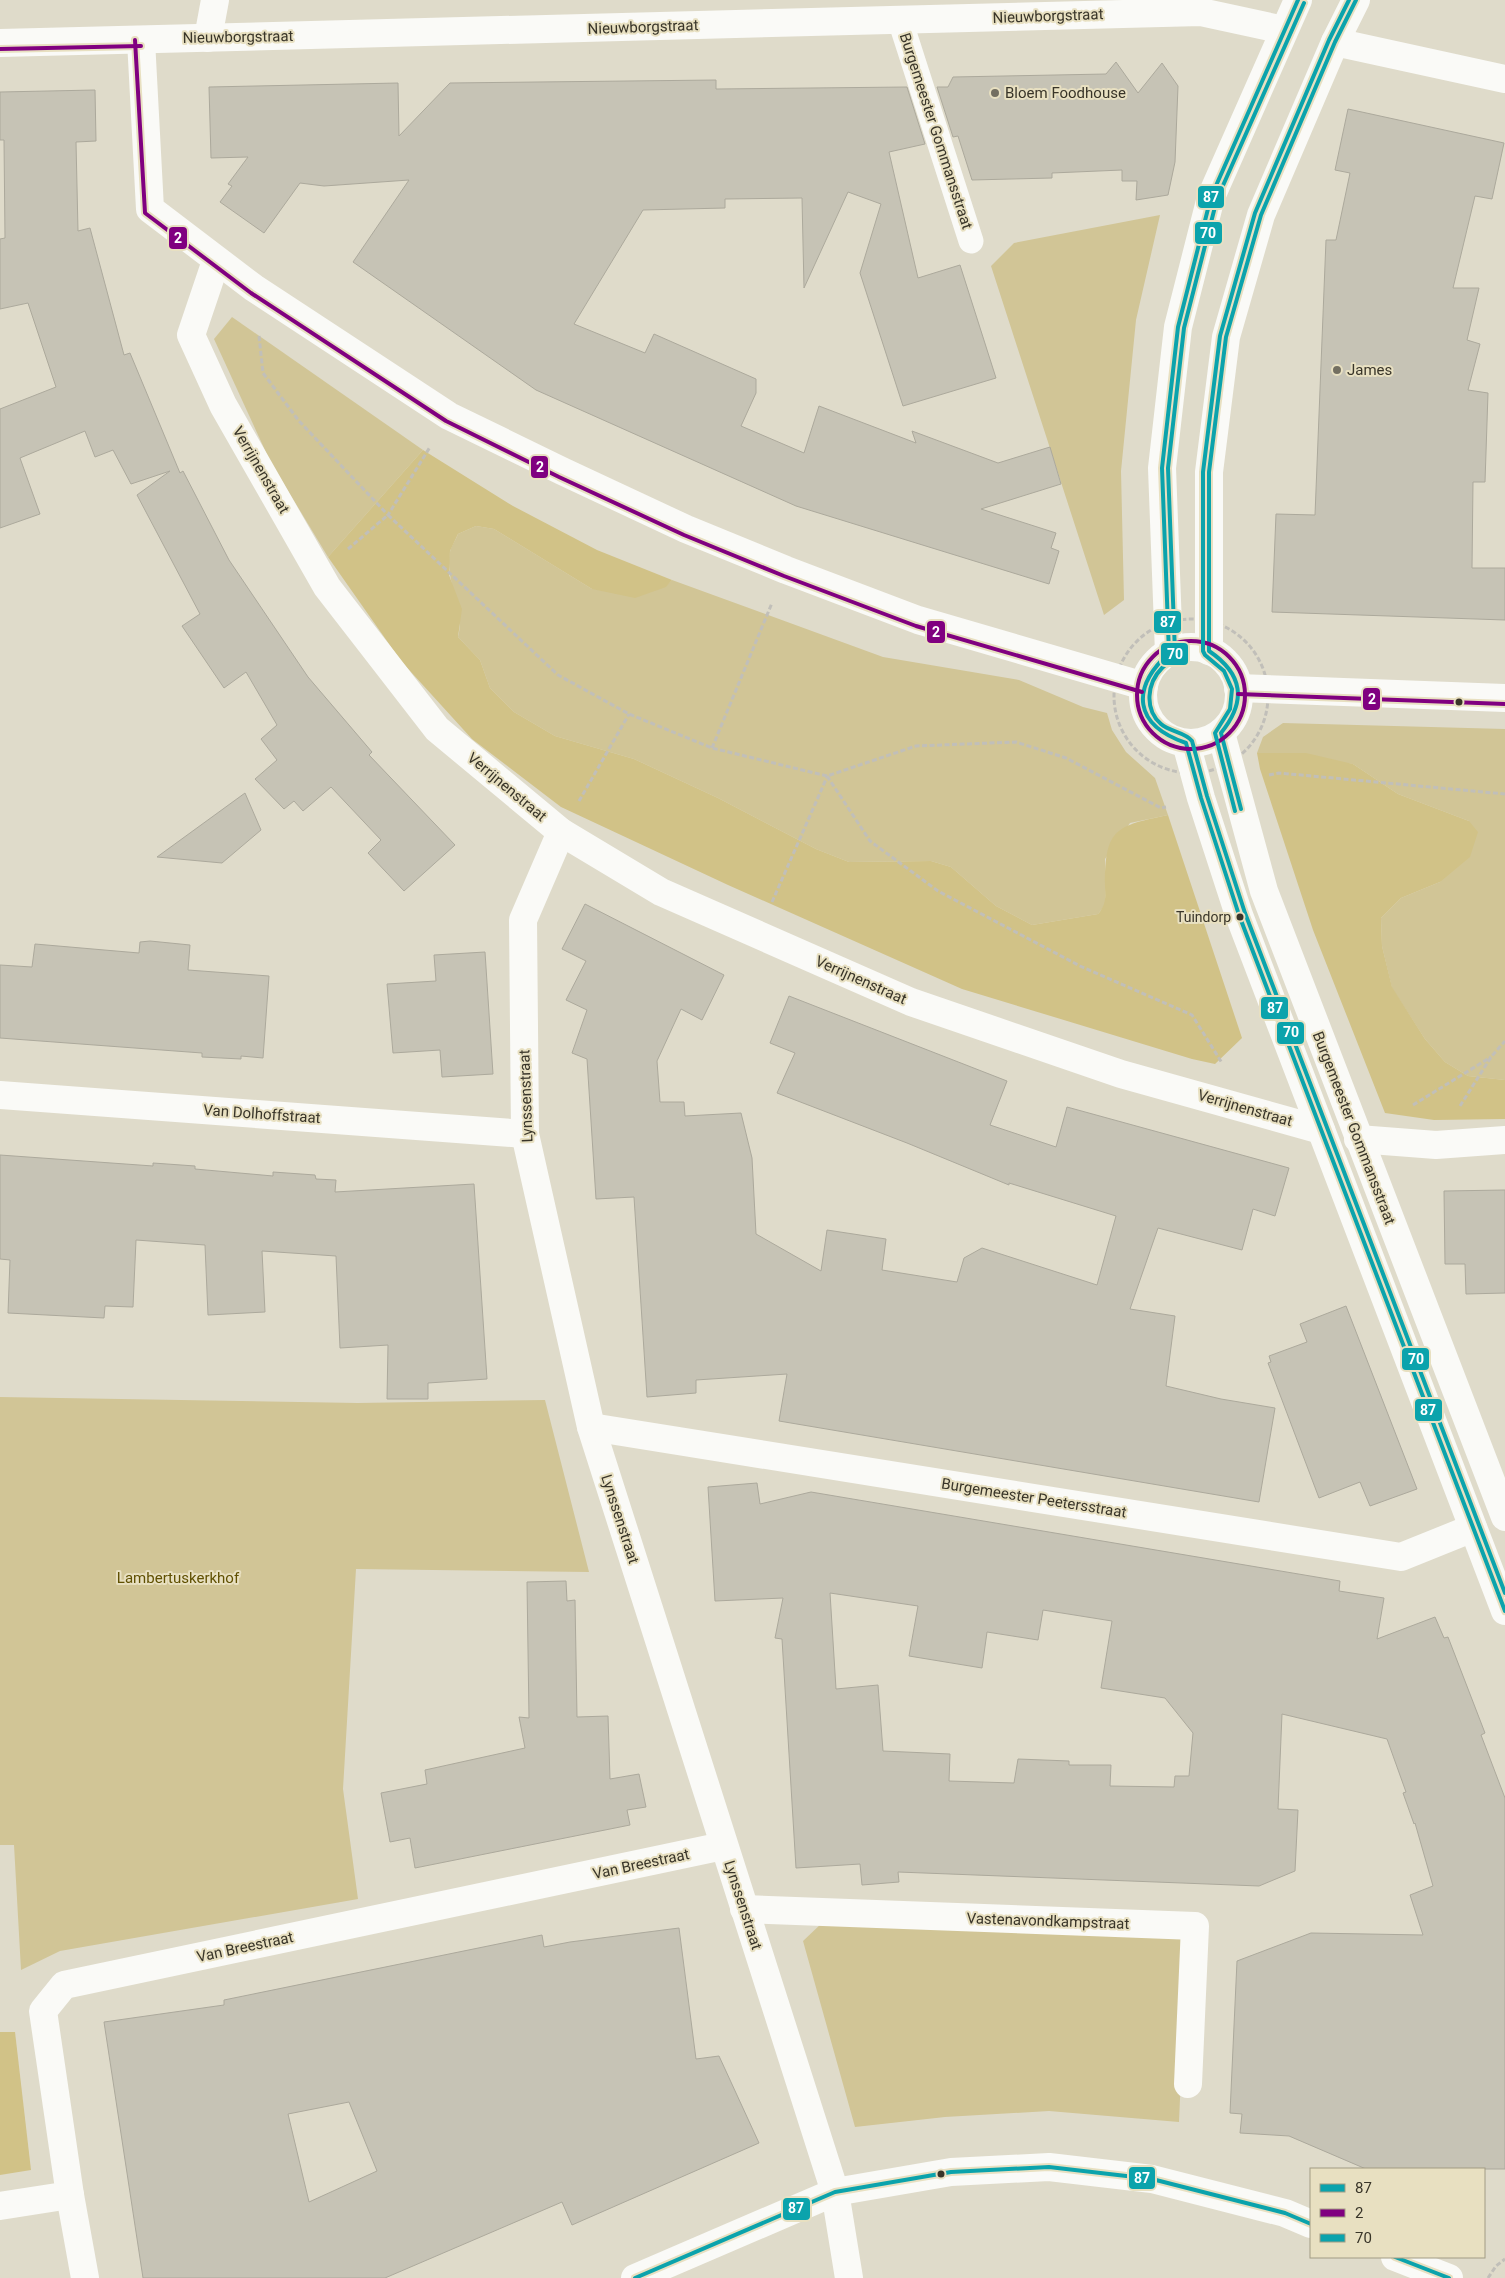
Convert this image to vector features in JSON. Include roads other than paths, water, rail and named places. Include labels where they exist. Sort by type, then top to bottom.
[{"type":"street","points":[[208,38],[214,0]]},
{"type":"street","points":[[1169,653],[1162,468],[1178,327],[1211,197],[1298,0]]},
{"type":"street","points":[[1208,651],[1209,472],[1226,337],[1261,215],[1356,0]]},
{"type":"street","name":"Nieuwborgstraat","points":[[0,43],[900,20],[964,9],[1201,12],[1284,30]]},
{"type":"street","points":[[141,40],[150,209],[254,288],[449,416],[686,529],[786,570],[918,620],[1144,686]]},
{"type":"street","points":[[1336,42],[1505,79]]},
{"type":"street","name":"Verrijnenstraat","points":[[216,261],[191,335],[223,405],[327,587],[437,730],[561,832],[661,892],[911,1002],[1121,1074],[1358,1139],[1436,1145],[1505,1140]]},
{"type":"street","points":[[1190,647],[1208,651],[1220,657],[1229,666],[1235,677],[1238,688],[1238,703],[1233,717],[1221,733],[1211,739],[1186,743],[1166,736],[1155,727],[1145,710],[1144,686],[1148,674],[1156,662],[1169,653],[1190,647]]},
{"type":"street","points":[[1238,688],[1505,698]]},
{"type":"street","name":"Burgemeester Gommansstraat","points":[[1221,733],[1264,891],[1505,1517]]},
{"type":"street","points":[[1186,743],[1239,915],[1505,1611]]},
{"type":"street","name":"Lynssenstraat","points":[[561,832],[523,920],[525,1134],[591,1427],[723,1846],[835,2192],[848,2278]]},
{"type":"street","name":"Van Dolhoffstraat","points":[[0,1095],[525,1134]]},
{"type":"street","name":"Burgemeester Peetersstraat","points":[[591,1427],[1401,1557],[1473,1528]]},
{"type":"street","name":"Van Breestraat","points":[[85,2278],[70,2195],[43,2011],[64,1985],[723,1846]]},
{"type":"street","name":"Vastenavondkampstraat","points":[[744,1909],[1195,1926],[1188,2084]]},
{"type":"street","points":[[636,2278],[835,2192],[951,2172],[1049,2168],[1152,2179],[1285,2213],[1310,2224]]},
{"type":"street","points":[[0,2206],[70,2195]]},
{"type":"street","points":[[1398,2258],[1449,2278]]},
{"type":"lane","name":"Burgemeester Gommansstraat","points":[[900,20],[971,241]]},
{"type":"place","name":"Bloem Foodhouse","points":[[995,93]]},
{"type":"place","name":"James","points":[[1337,370]]},
{"type":"place","name":"Tuindorp","points":[[1240,917]]},
{"type":"park label","name":"Lambertuskerkhof","points":[[178,1578]]}]
